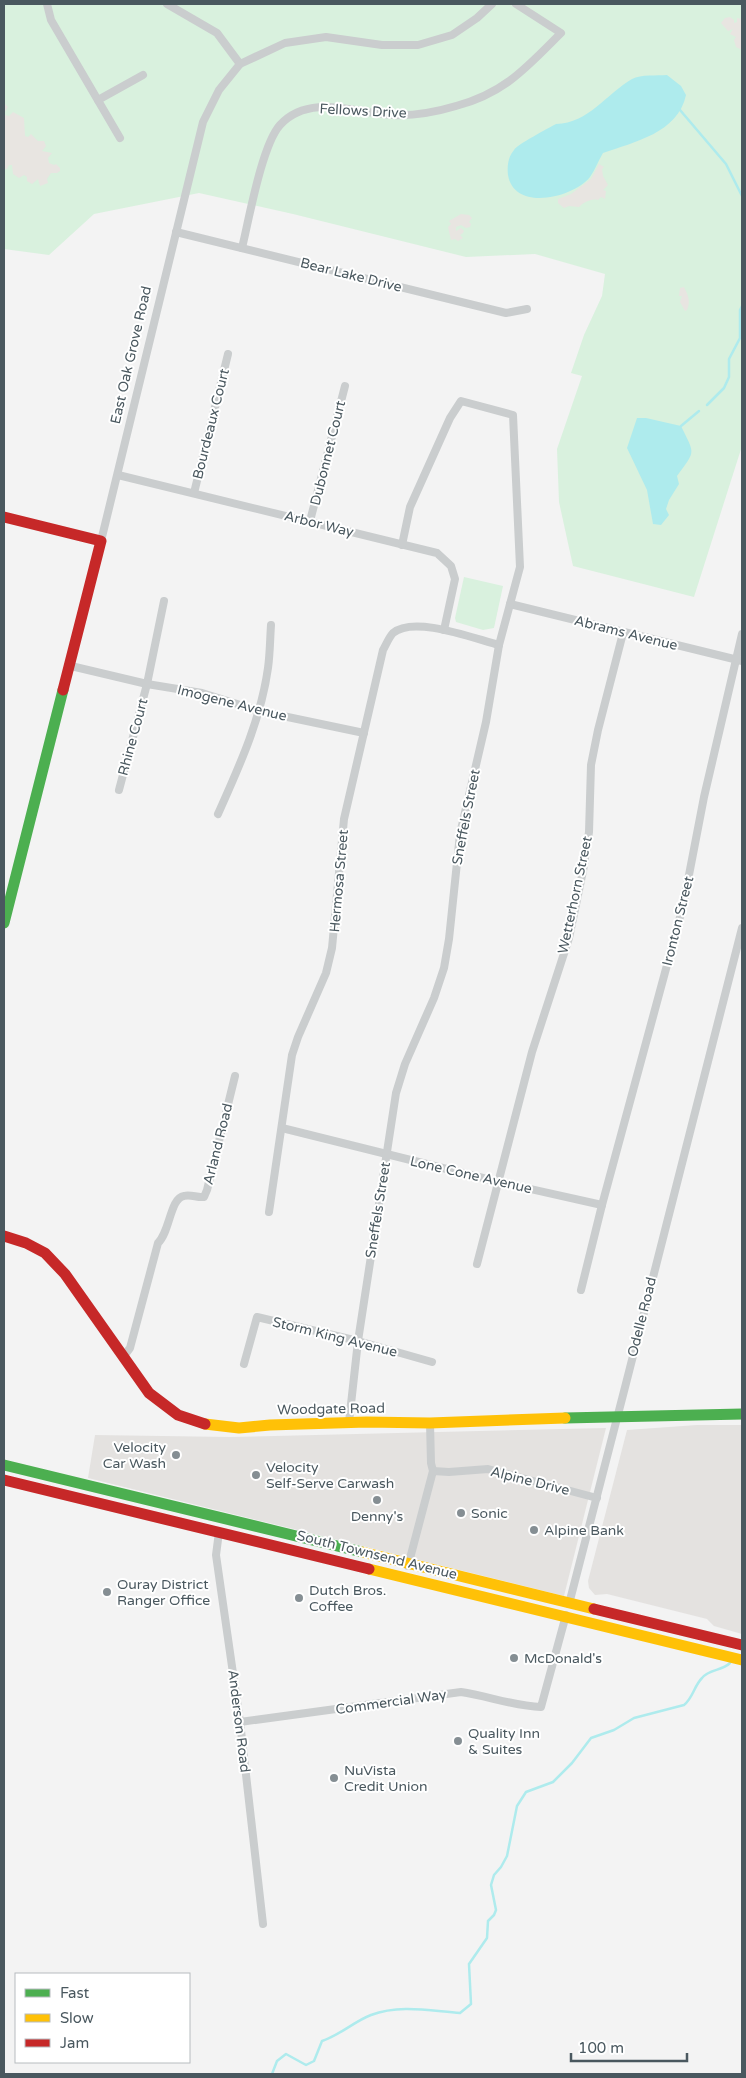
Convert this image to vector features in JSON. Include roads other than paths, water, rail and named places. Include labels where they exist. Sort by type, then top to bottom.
[{"type":"main road","points":[[4,517],[101,541]]},
{"type":"main road","name":"East Oak Grove Road","points":[[4,923],[71,666],[101,541]]},
{"type":"main road","name":"Woodgate Road","points":[[4,1236],[26,1243],[45,1254],[65,1274],[149,1393],[172,1411],[194,1422],[239,1428],[350,1422],[430,1423],[742,1414]]},
{"type":"main road","name":"South Townsend Avenue","points":[[4,1465],[742,1645]]},
{"type":"main road","name":"South Townsend Avenue","points":[[4,1480],[742,1660]]},
{"type":"street","points":[[47,4],[51,20],[120,138]]},
{"type":"street","points":[[167,4],[217,33],[240,64]]},
{"type":"street","name":"East Oak Grove Road","points":[[101,541],[204,122],[219,90],[240,64],[285,43],[326,37],[382,45],[418,44],[452,35],[477,18],[492,4]]},
{"type":"street","name":"Fellows Drive","points":[[242,248],[268,145],[280,125],[298,111],[321,106],[393,115],[428,112],[457,106],[492,93],[517,77],[561,34],[516,4]]},
{"type":"street","points":[[98,100],[143,75]]},
{"type":"street","name":"Bear Lake Drive","points":[[176,232],[506,313],[527,309]]},
{"type":"street","name":"Bourdeaux Court","points":[[194,493],[228,354]]},
{"type":"street","name":"Dubonnet Court","points":[[310,521],[345,386]]},
{"type":"street","name":"Sneffels Street","points":[[350,1422],[358,1341],[396,1093],[405,1064],[434,998],[444,968],[449,939],[460,834],[486,722],[499,645],[520,567],[513,415],[460,402],[450,418],[410,507],[402,545]]},
{"type":"street","name":"Arbor Way","points":[[118,475],[437,553],[451,566],[455,579],[444,630]]},
{"type":"street","name":"Rhine Court","points":[[119,790],[147,684],[164,601]]},
{"type":"street","name":"Abrams Avenue","points":[[510,604],[739,661]]},
{"type":"street","points":[[218,814],[243,759],[259,711],[268,668],[271,625]]},
{"type":"street","name":"Hermosa Street","points":[[269,1212],[292,1055],[326,973],[332,948],[344,818],[383,650],[393,633],[407,627],[422,626],[444,630]]},
{"type":"street","points":[[444,630],[499,645]]},
{"type":"street","name":"Wetterhorn Street","points":[[478,1264],[532,1052],[569,938],[589,832],[591,765],[623,633]]},
{"type":"street","name":"Ironton Street","points":[[581,1290],[602,1205],[683,906],[704,797],[739,661],[742,634]]},
{"type":"street","name":"Imogene Avenue","points":[[71,666],[147,684],[202,693],[259,711],[364,733]]},
{"type":"street","name":"Odelle Road","points":[[541,1707],[618,1418],[662,1238],[742,928]]},
{"type":"street","name":"Arland Road","points":[[124,1356],[130,1348],[158,1243],[163,1238],[169,1225],[174,1204],[178,1198],[185,1195],[199,1198],[204,1197],[207,1190],[234,1076]]},
{"type":"street","name":"Lone Cone Avenue","points":[[282,1128],[499,1182],[602,1205]]},
{"type":"street","name":"Storm King Avenue","points":[[244,1364],[257,1317],[358,1341],[432,1362]]},
{"type":"street","points":[[405,1577],[434,1471],[431,1463],[430,1423]]},
{"type":"street","name":"Alpine Drive","points":[[434,1471],[488,1469],[597,1498]]},
{"type":"street","name":"Anderson Road","points":[[222,1518],[216,1555],[240,1722],[263,1924]]},
{"type":"street","name":"Commercial Way","points":[[240,1722],[461,1692],[541,1707]]},
{"type":"water","points":[[667,75],[681,86],[686,95],[674,119],[664,127],[641,140],[603,153],[590,177],[571,191],[545,198],[521,194],[513,187],[508,175],[508,162],[512,153],[521,144],[556,124],[578,119],[636,77]]},
{"type":"water","points":[[637,418],[646,418],[681,426],[691,448],[688,461],[677,476],[679,484],[666,509],[669,515],[661,525],[653,524],[647,490],[627,448]]},
{"type":"waterway","points":[[680,110],[726,164],[742,196]]},
{"type":"waterway","points":[[707,405],[724,388],[729,377],[729,359],[740,338],[740,310],[742,306]]},
{"type":"waterway","points":[[681,426],[699,411]]},
{"type":"waterway","points":[[272,2074],[277,2061],[286,2054],[306,2065],[314,2061],[322,2041],[371,2015],[404,2009],[460,2013],[471,2004],[469,1964],[487,1938],[488,1921],[496,1910],[491,1885],[494,1875],[507,1856],[517,1806],[526,1792],[553,1782],[572,1763],[591,1738],[614,1730],[634,1718],[684,1705],[705,1675],[730,1663]]},
{"type":"place","name":"Velocity Car Wash","points":[[176,1455]]},
{"type":"place","name":"Velocity Self-Serve Carwash","points":[[256,1475]]},
{"type":"place","name":"Denny's","points":[[377,1500]]},
{"type":"place","name":"Sonic","points":[[461,1513]]},
{"type":"place","name":"Alpine Bank","points":[[534,1530]]},
{"type":"place","name":"Ouray District Ranger Office","points":[[107,1592]]},
{"type":"place","name":"Dutch Bros. Coffee","points":[[299,1598]]},
{"type":"place","name":"McDonald's","points":[[514,1658]]},
{"type":"place","name":"Quality Inn & Suites","points":[[458,1741]]},
{"type":"place","name":"NuVista Credit Union","points":[[334,1778]]}]
